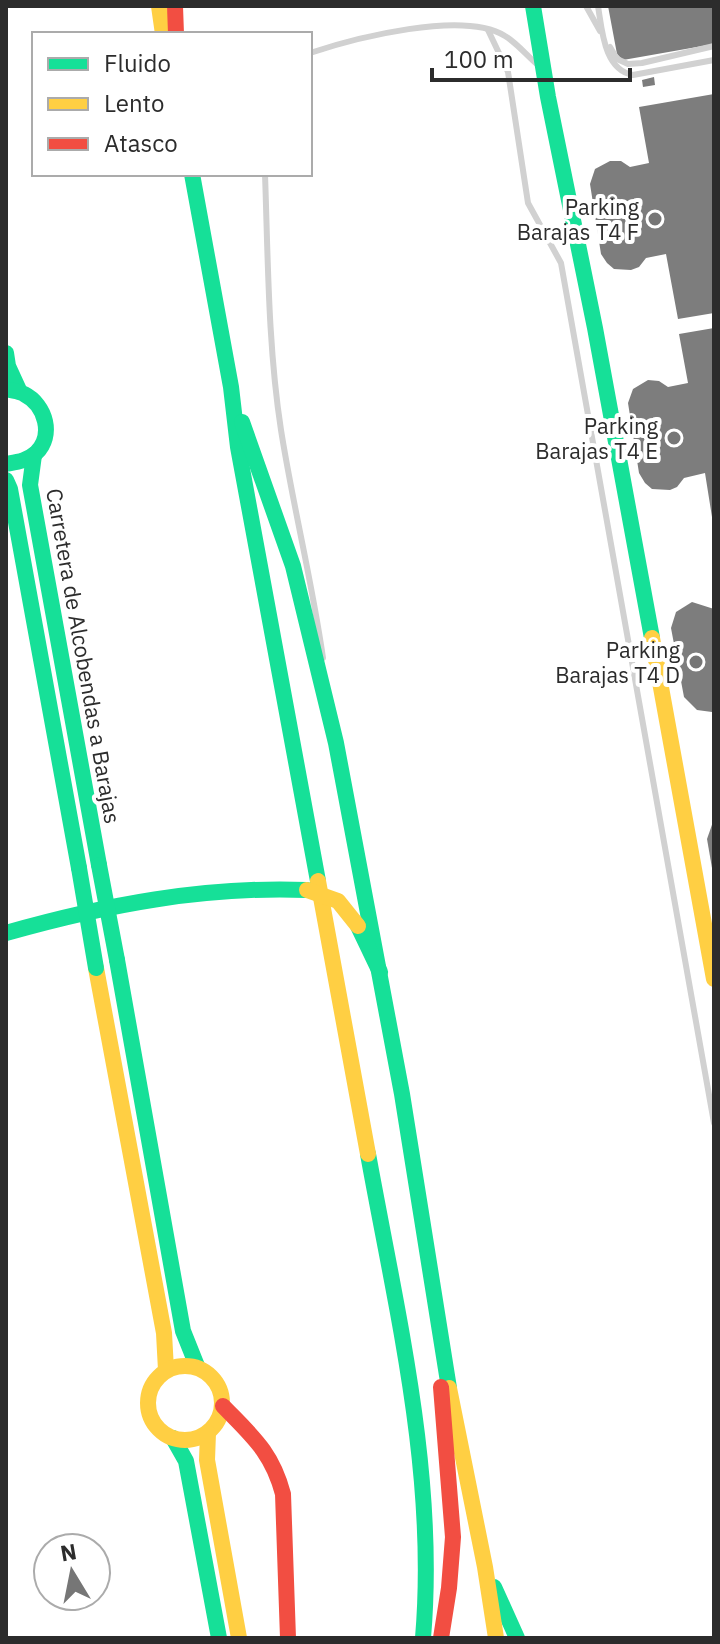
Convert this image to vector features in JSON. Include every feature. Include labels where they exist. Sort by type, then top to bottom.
[{"type":"main road","points":[[159,6],[163,32]]},
{"type":"main road","points":[[175,6],[176,32]]},
{"type":"main road","points":[[533,6],[714,979]]},
{"type":"main road","points":[[192,176],[231,387],[238,447],[411,1393],[427,1531],[423,1638]]},
{"type":"main road","points":[[6,353],[12,389]]},
{"type":"main road","points":[[231,387],[293,566],[336,743],[402,1094],[441,1345],[496,1638]]},
{"type":"main road","name":"Carretera de Alcobendas a Barajas","points":[[12,389],[38,403],[44,412],[46,435],[34,455],[30,485],[183,1331],[197,1366]]},
{"type":"main road","points":[[6,464],[23,462],[34,455]]},
{"type":"main road","name":"Carretera de Alcobendas a Barajas","points":[[6,480],[164,1333],[166,1370]]},
{"type":"main road","points":[[6,933],[62,916],[157,899],[272,887],[307,890],[338,901],[358,926],[380,972]]},
{"type":"main road","points":[[441,1345],[441,1415],[452,1506],[452,1581],[441,1638]]},
{"type":"main road","points":[[219,1638],[186,1461],[173,1438],[155,1426],[148,1406],[152,1385],[166,1370],[181,1365],[197,1366],[217,1382],[223,1406],[267,1449],[278,1471],[283,1494],[288,1638]]},
{"type":"main road","points":[[173,1438],[191,1440],[208,1433],[218,1421],[223,1406]]},
{"type":"main road","points":[[208,1433],[207,1460],[239,1638]]},
{"type":"main road","points":[[485,1567],[517,1638]]},
{"type":"lane","points":[[586,6],[617,59],[628,64],[714,46]]},
{"type":"lane","points":[[598,6],[611,60],[626,74],[714,60]]},
{"type":"lane","points":[[312,52],[348,40],[452,24],[504,35],[543,70]]},
{"type":"lane","points":[[488,30],[508,72],[528,203],[561,263],[714,1123]]},
{"type":"lane","points":[[265,176],[273,345],[281,429],[314,596],[336,743]]},
{"type":"building","points":[[608,6],[714,6],[714,44],[623,60],[617,54]]},
{"type":"building","points":[[654,77],[655,85],[643,87],[642,80]]},
{"type":"building","name":"Parking Barajas T4 F","points":[[714,94],[714,313],[678,319],[666,254],[646,258],[639,267],[631,270],[614,269],[601,254],[590,184],[595,169],[610,161],[621,161],[630,167],[649,163],[639,107]]},
{"type":"building","name":"Parking Barajas T4 E","points":[[714,328],[712,517],[705,473],[684,478],[670,490],[652,489],[645,483],[639,473],[628,403],[633,389],[648,380],[659,381],[668,387],[688,383],[679,334]]},
{"type":"building","name":"Parking Barajas T4 D","points":[[692,602],[714,609],[712,712],[697,710],[684,697],[671,628],[676,612]]},
{"type":"building","points":[[714,819],[714,868],[712,868],[707,839]]},
{"type":"traffic: fast","points":[[533,6],[652,638]]},
{"type":"traffic: fast","points":[[192,176],[231,387],[238,447],[318,881]]},
{"type":"traffic: fast","points":[[6,353],[8,366],[19,390]]},
{"type":"traffic: fast","points":[[6,389],[22,393],[38,405],[46,430],[42,446],[36,453],[6,464]]},
{"type":"traffic: fast","points":[[242,422],[293,566],[336,743],[402,1094],[449,1388]]},
{"type":"traffic: fast","points":[[34,455],[30,485],[99,865]]},
{"type":"traffic: fast","points":[[6,480],[79,868]]},
{"type":"traffic: fast","points":[[99,865],[117,960]]},
{"type":"traffic: fast","points":[[79,868],[96,968]]},
{"type":"traffic: fast","points":[[6,933],[118,906],[193,894],[307,890]]},
{"type":"traffic: fast","points":[[358,926],[380,972]]},
{"type":"traffic: fast","points":[[117,960],[183,1331],[197,1366]]},
{"type":"traffic: fast","points":[[368,1154],[402,1334],[419,1455],[426,1577],[423,1638]]},
{"type":"traffic: fast","points":[[173,1438],[186,1461],[219,1638]]},
{"type":"traffic: fast","points":[[494,1587],[517,1638]]},
{"type":"traffic: slow","points":[[159,6],[163,32]]},
{"type":"traffic: slow","points":[[652,638],[714,979]]},
{"type":"traffic: slow","points":[[318,881],[368,1154]]},
{"type":"traffic: slow","points":[[307,890],[338,901],[358,926]]},
{"type":"traffic: slow","points":[[96,968],[164,1333],[166,1370]]},
{"type":"traffic: slow","points":[[185,1366],[206,1372],[216,1382],[222,1403],[216,1424],[206,1434],[185,1440],[164,1434],[154,1424],[148,1403],[154,1382],[164,1372],[185,1366]]},
{"type":"traffic: slow","points":[[449,1388],[496,1638]]},
{"type":"traffic: slow","points":[[208,1433],[207,1460],[239,1638]]},
{"type":"traffic: jam","points":[[175,6],[176,32]]},
{"type":"traffic: jam","points":[[441,1387],[453,1537],[441,1638]]},
{"type":"traffic: jam","points":[[223,1406],[267,1456],[283,1494],[288,1638]]},
{"type":"place","name":"Parking Barajas T4 F","points":[[655,219]]},
{"type":"place","name":"Parking Barajas T4 E","points":[[674,438]]},
{"type":"place","name":"Parking Barajas T4 D","points":[[696,662]]}]
